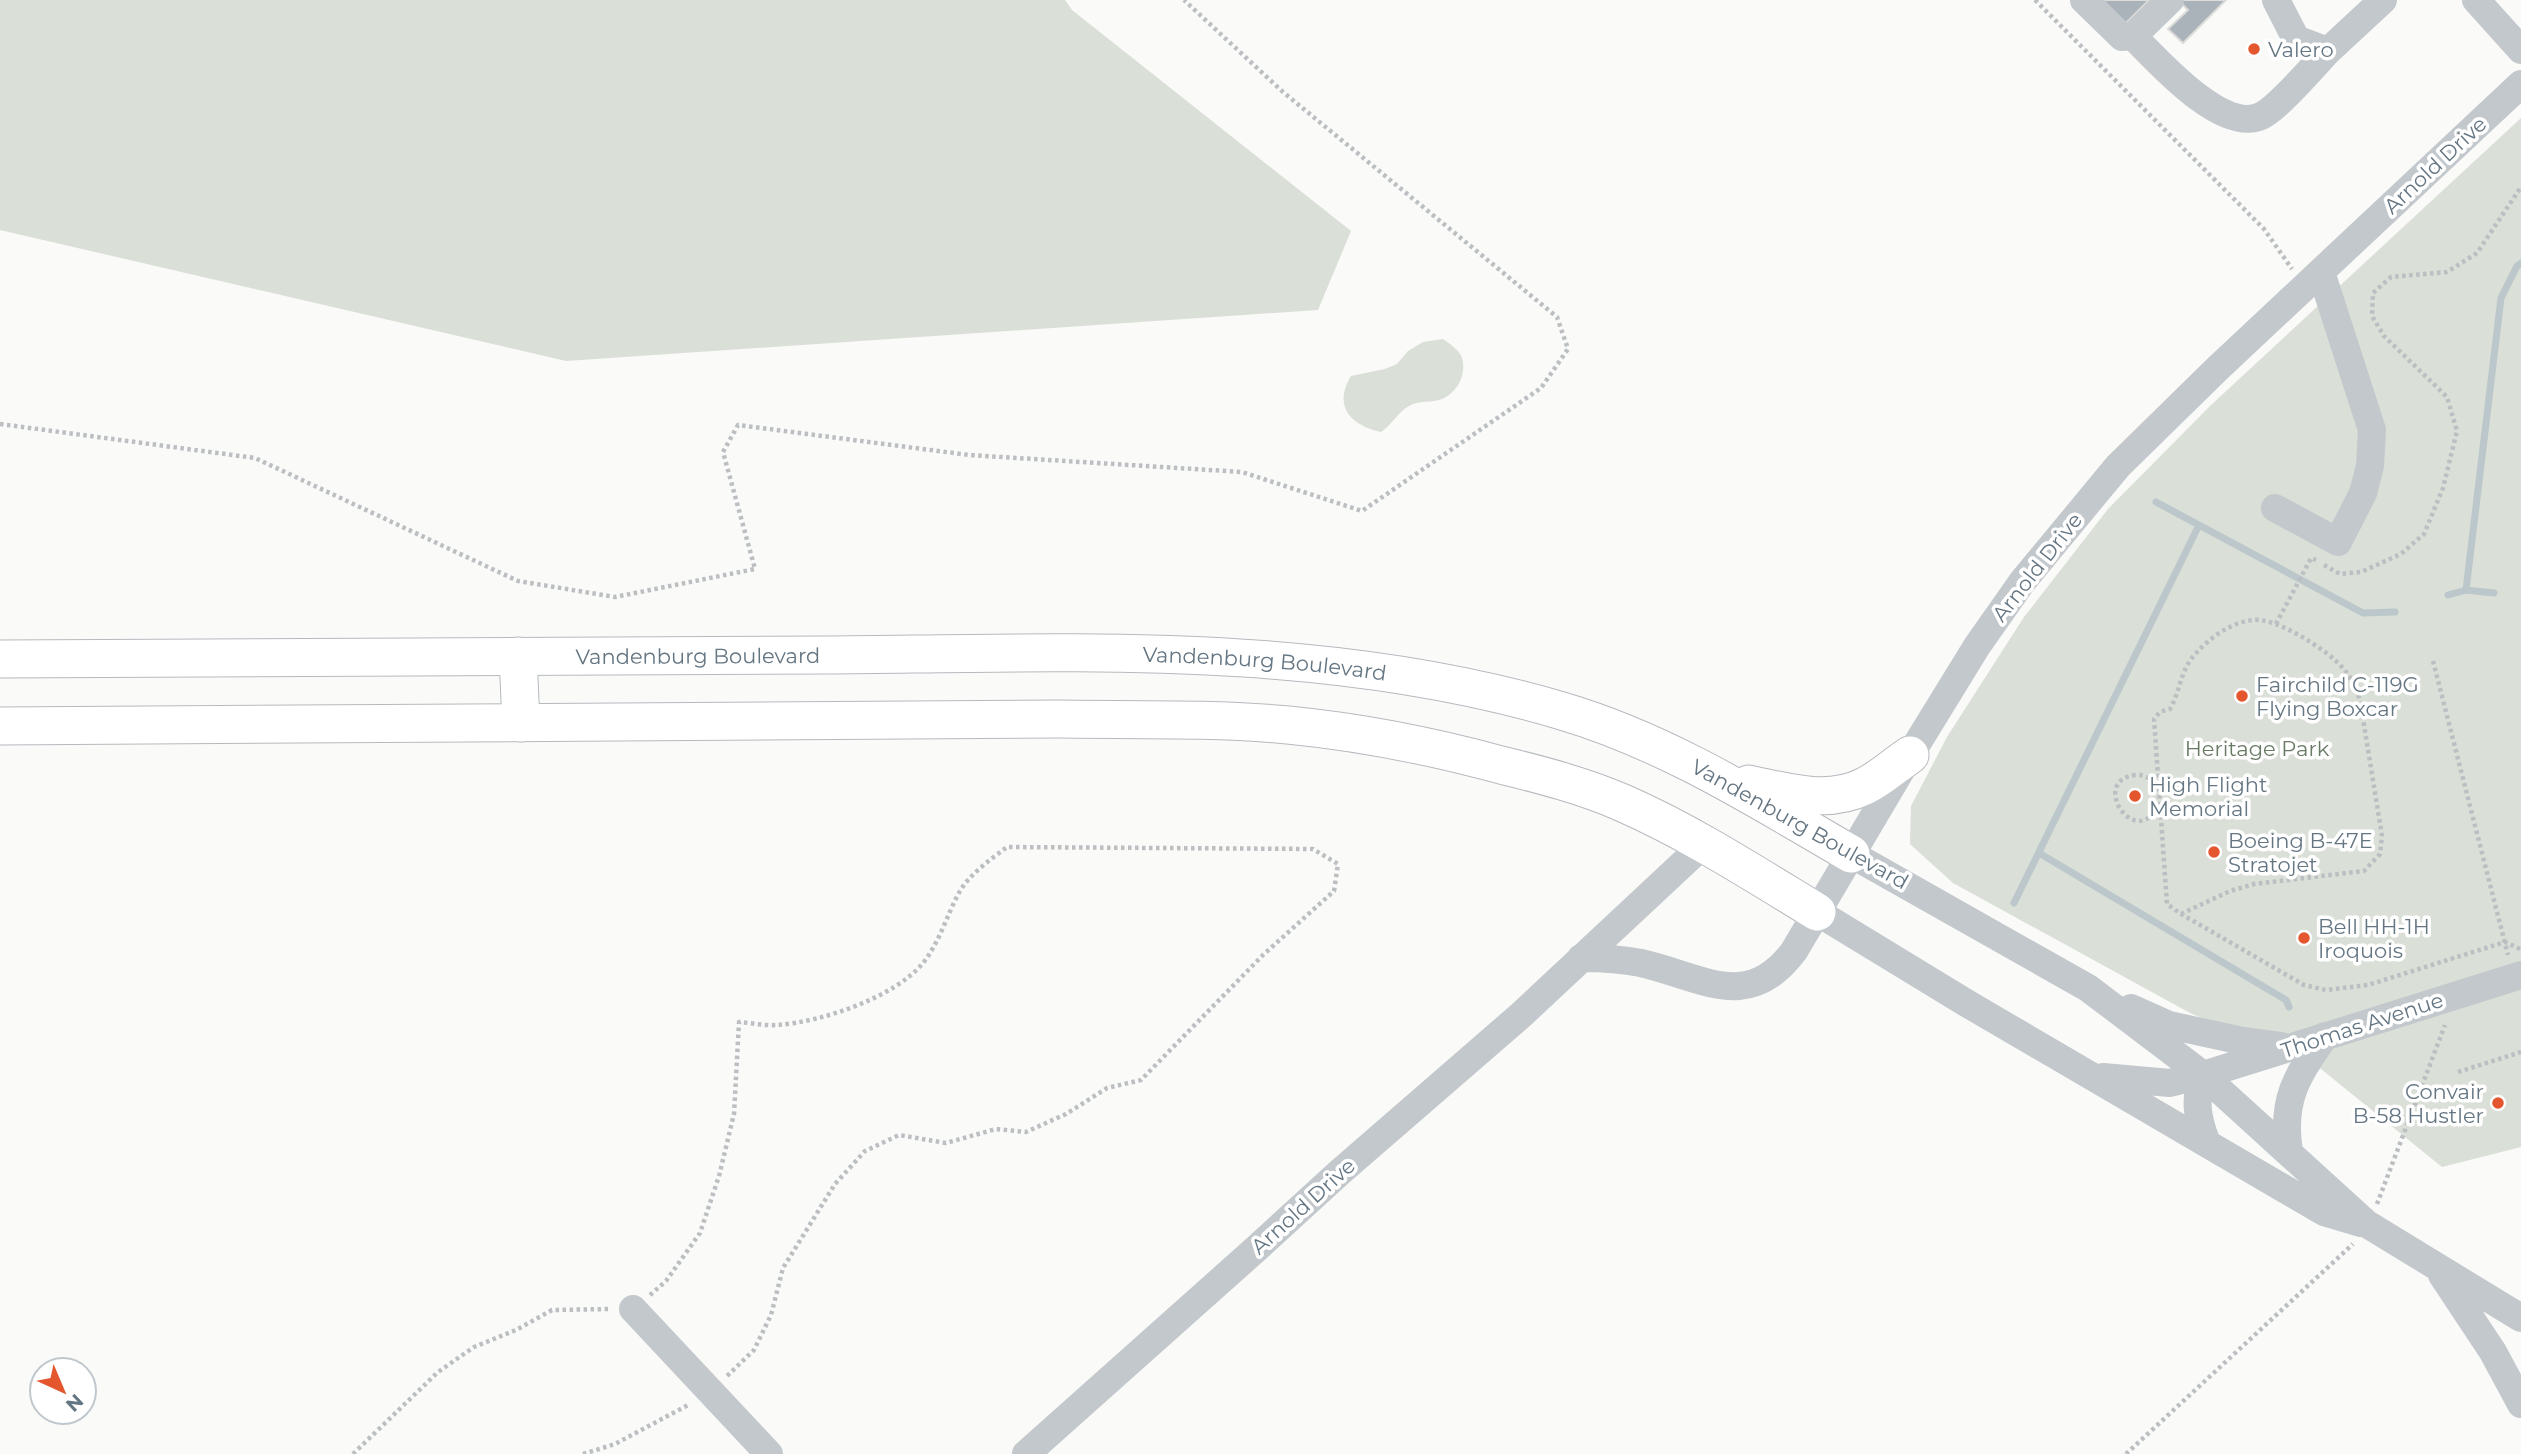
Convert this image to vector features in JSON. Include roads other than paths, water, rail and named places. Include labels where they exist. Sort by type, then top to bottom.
[{"type":"main road","name":"Vandenburg Boulevard","points":[[0,659],[1210,655],[1308,663],[1494,692],[1565,712],[1657,745],[1851,854]]},
{"type":"main road","points":[[518,656],[521,723]]},
{"type":"main road","name":"Vandenburg Boulevard","points":[[0,726],[1060,719],[1287,725],[1369,735],[1450,751],[1550,778],[1620,802],[1704,844],[1817,912]]},
{"type":"main road","points":[[1721,779],[1823,797],[1846,793],[1867,785],[1910,755]]},
{"type":"street","points":[[2084,0],[2122,37],[2133,36],[2170,0]]},
{"type":"street","points":[[2276,0],[2297,39],[2328,51]]},
{"type":"street","points":[[2133,36],[2162,65],[2218,111],[2242,119],[2261,116],[2383,0]]},
{"type":"street","points":[[2476,0],[2521,50]]},
{"type":"street","name":"Arnold Drive","points":[[1581,958],[1611,958],[1640,963],[1727,986],[1742,987],[1770,977],[1786,962],[1977,646],[2022,582],[2118,466],[2521,84]]},
{"type":"street","points":[[2275,508],[2338,542],[2363,493],[2370,466],[2372,430],[2313,279]]},
{"type":"street","name":"Arnold Drive","points":[[1026,1454],[1340,1172],[1521,1015],[1704,844]]},
{"type":"street","name":"Vandenburg Boulevard","points":[[1851,854],[2088,988],[2203,1075],[2367,1224],[2521,1318]]},
{"type":"street","name":"Vandenburg Boulevard","points":[[1817,912],[2324,1212],[2367,1224]]},
{"type":"street","name":"Thomas Avenue","points":[[2091,1075],[2171,1083],[2517,976]]},
{"type":"street","points":[[2088,988],[2169,1025],[2238,1041],[2290,1048]]},
{"type":"street","points":[[2289,1152],[2286,1129],[2291,1094],[2306,1063],[2325,1035]]},
{"type":"street","points":[[2203,1075],[2196,1097],[2196,1107],[2206,1141]]},
{"type":"street","points":[[2439,1269],[2493,1352],[2521,1404]]},
{"type":"street","points":[[633,1309],[769,1454]]},
{"type":"waterway","points":[[2466,590],[2501,298],[2521,263]]},
{"type":"waterway","points":[[2156,502],[2363,613],[2395,612]]},
{"type":"waterway","points":[[2014,903],[2199,525]]},
{"type":"waterway","points":[[2448,595],[2466,590],[2494,593]]},
{"type":"waterway","points":[[2039,853],[2286,1000],[2289,1007]]},
{"type":"place","name":"Valero","points":[[2254,49]]},
{"type":"place","name":"Fairchild C-119G Flying Boxcar","points":[[2242,696]]},
{"type":"place","name":"High Flight Memorial","points":[[2135,796]]},
{"type":"place","name":"Boeing B-47E Stratojet","points":[[2214,852]]},
{"type":"place","name":"Bell HH-1H Iroquois","points":[[2304,938]]},
{"type":"place","name":"Convair B-58 Hustler","points":[[2498,1103]]},
{"type":"park label","name":"Heritage Park","points":[[2257,748]]}]
